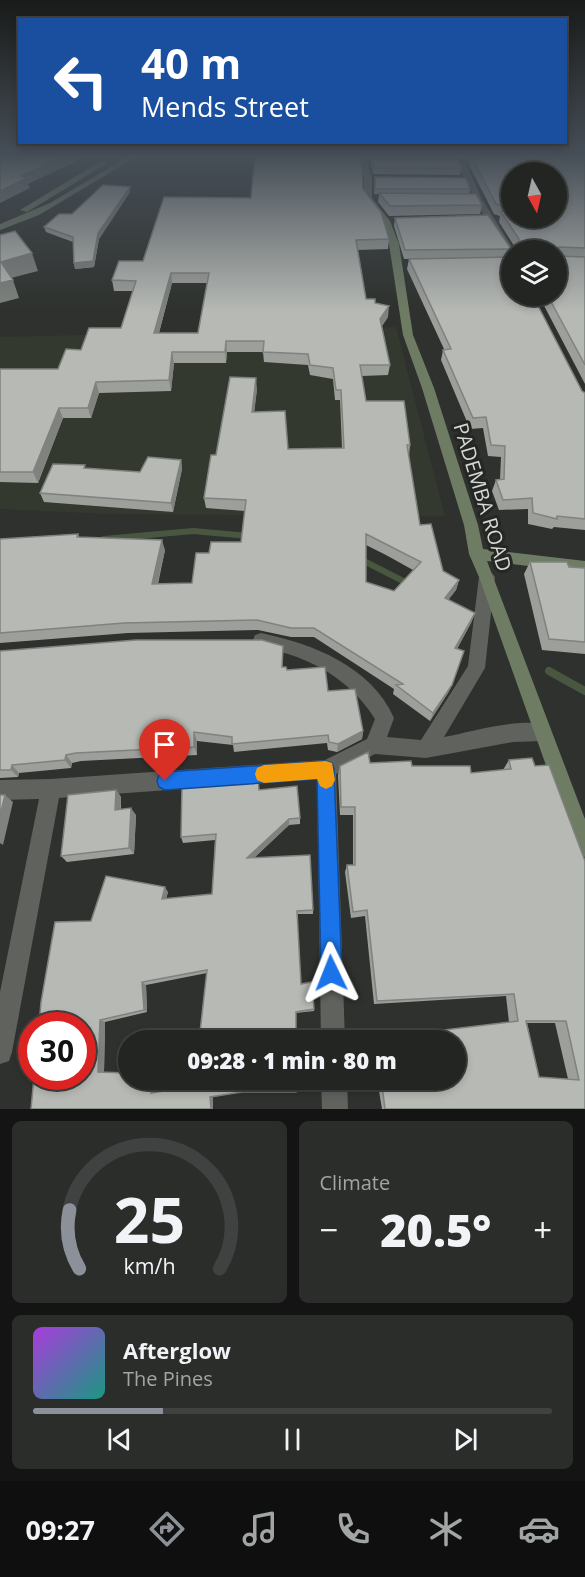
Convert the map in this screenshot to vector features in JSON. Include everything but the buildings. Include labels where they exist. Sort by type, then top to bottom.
[{"type":"main road","points":[[0,219],[31,208]]},
{"type":"main road","points":[[0,227],[21,222],[51,208]]},
{"type":"main road","name":"PADEMBA ROAD","points":[[381,208],[392,221],[404,264],[408,335],[428,388],[471,525],[476,554],[487,577],[542,732],[577,804],[585,847]]},
{"type":"main road","points":[[476,554],[585,567]]},
{"type":"street","points":[[485,208],[494,218],[505,240]]},
{"type":"street","points":[[480,219],[494,218]]},
{"type":"street","points":[[426,749],[476,668],[487,577]]},
{"type":"street","points":[[243,641],[263,640],[298,650],[332,665],[362,687],[385,718],[374,745]]},
{"type":"street","points":[[0,790],[51,789],[326,769],[374,745],[426,749],[513,733],[542,732]]},
{"type":"street","points":[[326,769],[333,1030]]},
{"type":"street","points":[[0,1052],[51,789]]},
{"type":"street","points":[[334,1090],[335,1109]]},
{"type":"shaded area","points":[[396,327],[445,516],[108,514],[0,509],[0,337]]},
{"type":"waterway","points":[[104,539],[193,531],[249,536]]},
{"type":"waterway","points":[[358,558],[409,584]]},
{"type":"waterway","points":[[549,671],[585,691]]},
{"type":"slow traffic","points":[[264,774],[326,769],[326,780]]},
{"type":"route","points":[[165,781],[326,769],[331,973]]}]
